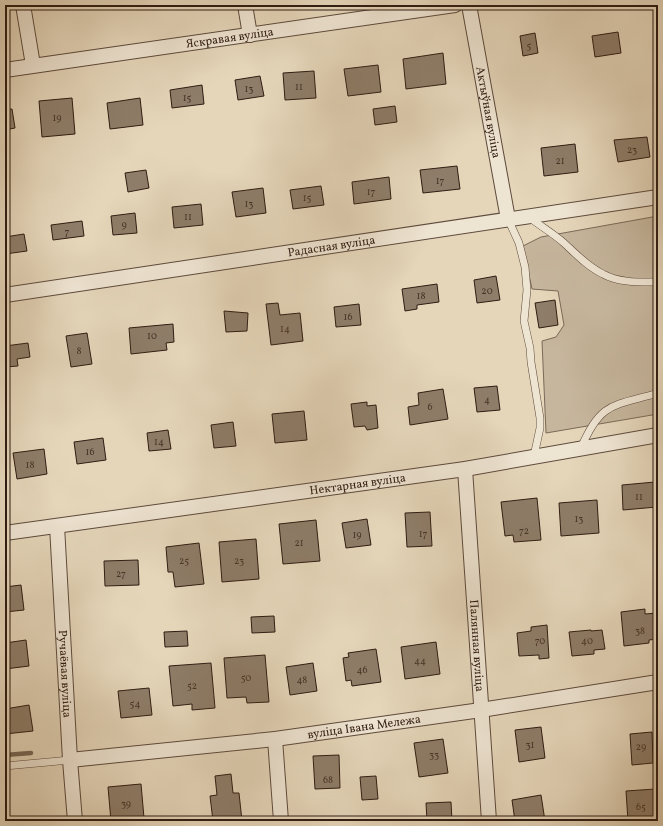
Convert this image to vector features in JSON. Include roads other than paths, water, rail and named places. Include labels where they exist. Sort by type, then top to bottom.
[{"type":"street","points":[[23,5],[34,65]]},
{"type":"street","points":[[245,5],[250,35]]},
{"type":"street","name":"Яскравая вуліца","points":[[5,70],[455,5]]},
{"type":"street","name":"Актыўная вуліца","points":[[469,5],[508,219]]},
{"type":"street","name":"Радасная вуліца","points":[[5,295],[658,197]]},
{"type":"street","name":"Нектарная вуліца","points":[[5,533],[465,469],[658,435]]},
{"type":"street","name":"Палянная вуліца","points":[[465,469],[488,821]]},
{"type":"street","name":"Ручаёвая вуліца","points":[[57,526],[70,760],[75,821]]},
{"type":"street","name":"вуліца Івана Мележа","points":[[70,760],[275,738],[481,710],[658,682]]},
{"type":"street","points":[[275,738],[281,821]]},
{"type":"lane","points":[[528,216],[556,237],[580,258],[603,274],[620,280],[658,282]]},
{"type":"lane","points":[[508,219],[519,244],[525,267],[527,290],[524,321],[529,341],[540,418],[540,428],[534,456]]},
{"type":"lane","points":[[581,448],[586,435],[603,412],[612,406],[658,393]]},
{"type":"lane","points":[[5,766],[70,760]]},
{"type":"waterway","points":[[5,755],[31,753]]}]
